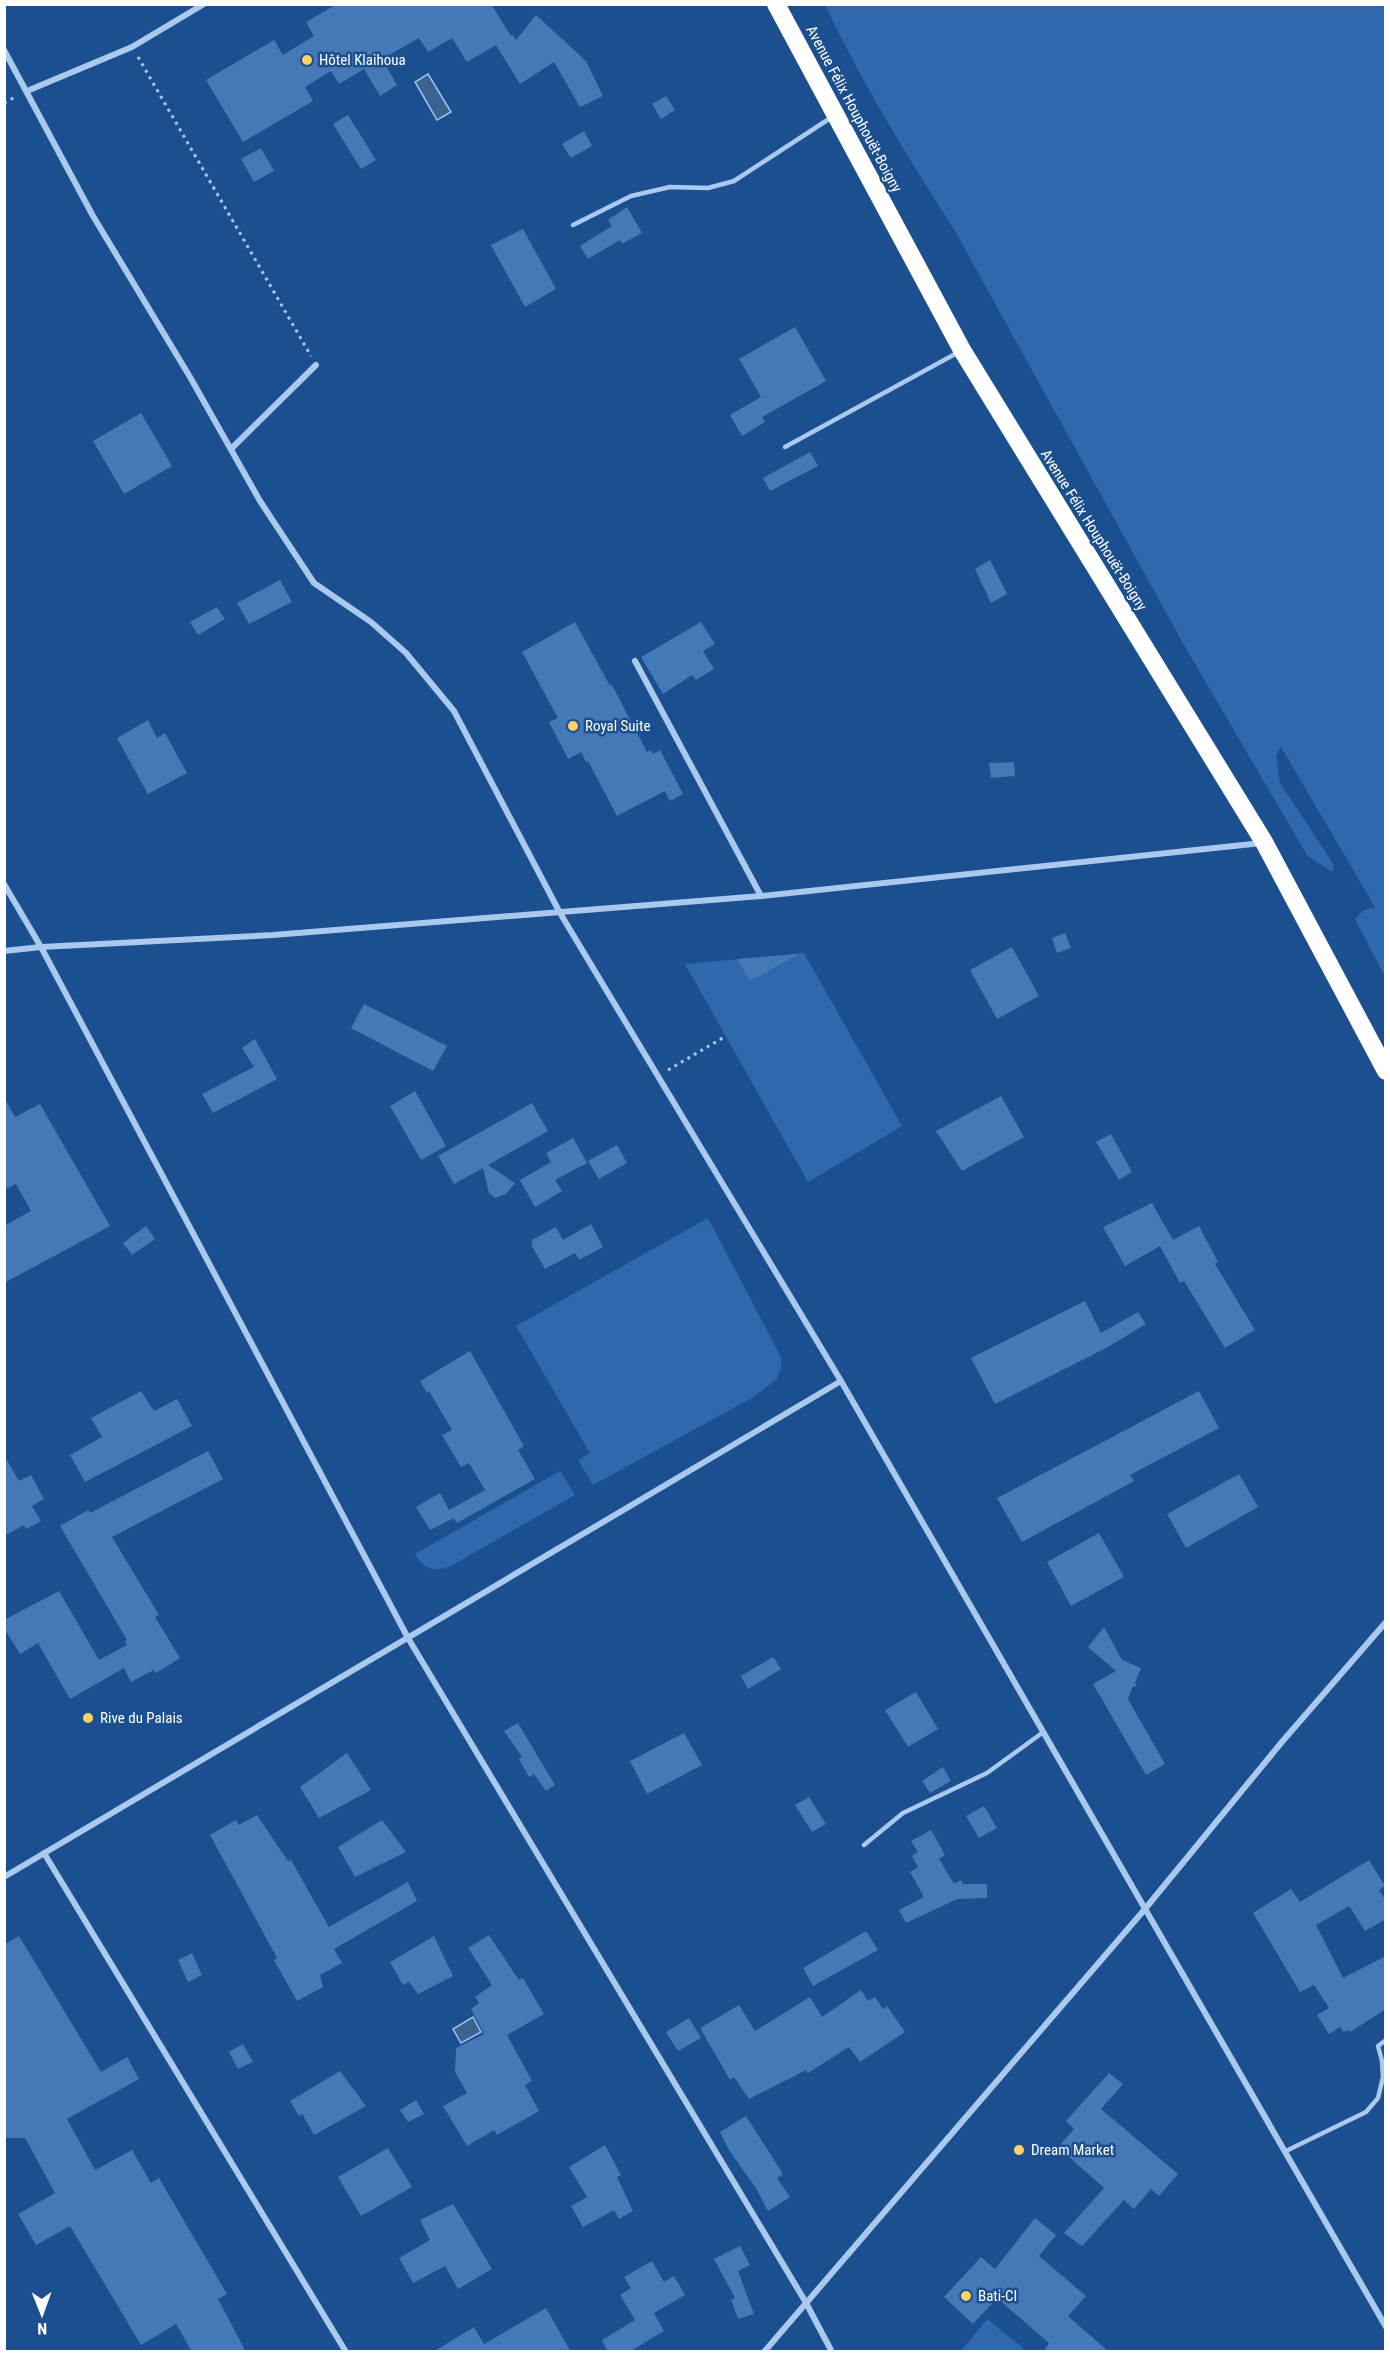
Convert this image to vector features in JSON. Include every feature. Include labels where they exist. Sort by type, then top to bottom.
[{"type":"highway","name":"Avenue Félix Houphouët-Boigny","points":[[776,4],[962,350],[1264,842],[1386,1071]]},
{"type":"street","points":[[27,91],[132,47],[204,4]]},
{"type":"street","points":[[4,50],[93,216],[260,501],[314,583],[371,622],[406,653],[454,711],[560,913],[841,1381],[1386,2326]]},
{"type":"street","points":[[231,449],[316,365]]},
{"type":"street","points":[[635,661],[762,897]]},
{"type":"street","points":[[4,951],[273,935],[762,897],[1264,842]]},
{"type":"street","points":[[4,884],[41,947],[408,1638],[806,2301],[832,2352]]},
{"type":"street","points":[[4,1877],[841,1381]]},
{"type":"street","points":[[764,2352],[1145,1909],[1281,1743],[1386,1622]]},
{"type":"street","points":[[44,1853],[346,2352]]},
{"type":"lane","points":[[573,225],[631,196],[670,187],[708,188],[734,181],[837,114]]},
{"type":"lane","points":[[785,447],[962,350]]},
{"type":"lane","points":[[864,1845],[903,1814],[987,1773],[1042,1733]]},
{"type":"lane","points":[[1286,2151],[1366,2112],[1378,2098],[1383,2077],[1378,2046],[1386,2040]]},
{"type":"path","points":[[132,47],[316,365]]},
{"type":"path","points":[[658,1076],[726,1036]]},
{"type":"shaded area","points":[[825,5],[1385,5],[1385,977],[1355,919],[1364,910],[1375,907],[1281,747],[1276,756],[1280,783],[1334,865],[1332,872],[1307,855],[1184,645],[955,231],[870,92]]},
{"type":"shaded area","points":[[428,74],[451,112],[437,120],[415,82]]},
{"type":"shaded area","points":[[804,953],[902,1126],[808,1182],[685,964]]},
{"type":"shaded area","points":[[708,1218],[781,1357],[781,1368],[777,1379],[752,1398],[593,1485],[578,1460],[590,1453],[516,1326]]},
{"type":"shaded area","points":[[560,1471],[575,1495],[451,1566],[439,1569],[430,1568],[422,1563],[415,1554]]},
{"type":"shaded area","points":[[473,2017],[481,2032],[461,2043],[453,2029]]},
{"type":"shaded area","points":[[987,2319],[1023,2348],[1021,2351],[961,2351]]},
{"type":"building","points":[[337,4],[491,4],[511,36],[513,35],[516,40],[536,15],[586,61],[603,96],[580,107],[554,62],[520,84],[496,45],[467,62],[452,38],[428,52],[419,38],[382,59],[397,85],[380,96],[364,69],[339,84],[331,71],[305,87],[313,101],[243,142],[206,80],[274,40],[283,55],[314,36],[306,22]]},
{"type":"building","points":[[666,96],[675,110],[661,119],[652,104]]},
{"type":"building","points":[[348,115],[376,160],[361,169],[333,124]]},
{"type":"building","points":[[584,131],[592,146],[571,158],[562,144]]},
{"type":"building","points":[[261,148],[274,171],[254,182],[241,159]]},
{"type":"building","points":[[627,207],[642,233],[622,244],[620,240],[588,259],[580,246],[612,226],[608,220]]},
{"type":"building","points":[[523,229],[556,289],[525,307],[491,245]]},
{"type":"building","points":[[795,327],[826,381],[762,417],[765,422],[742,436],[730,415],[761,397],[739,359]]},
{"type":"building","points":[[141,413],[172,466],[124,494],[93,441]]},
{"type":"building","points":[[810,452],[818,466],[770,491],[763,478]]},
{"type":"building","points":[[990,560],[1007,594],[991,603],[975,569]]},
{"type":"building","points":[[280,580],[292,602],[249,624],[237,603]]},
{"type":"building","points":[[217,607],[225,619],[198,635],[190,622]]},
{"type":"building","points":[[575,622],[610,686],[612,685],[647,752],[651,750],[653,754],[660,750],[683,794],[670,801],[665,791],[617,816],[581,752],[568,759],[549,722],[558,718],[522,652]]},
{"type":"building","points":[[701,622],[715,644],[703,651],[714,669],[696,680],[692,675],[663,694],[641,657]]},
{"type":"building","points":[[148,720],[157,738],[165,733],[187,773],[148,794],[117,738]]},
{"type":"building","points":[[1014,762],[1015,776],[991,778],[989,763]]},
{"type":"building","points":[[1065,933],[1071,948],[1057,953],[1052,938]]},
{"type":"building","points":[[1012,947],[1039,996],[997,1019],[970,970]]},
{"type":"building","points":[[799,954],[750,981],[737,959]]},
{"type":"building","points":[[364,1004],[447,1046],[433,1071],[351,1028]]},
{"type":"building","points":[[255,1039],[277,1079],[213,1113],[202,1094],[254,1067],[242,1048]]},
{"type":"building","points":[[415,1091],[446,1146],[421,1160],[390,1106]]},
{"type":"building","points":[[1001,1096],[1024,1137],[962,1171],[936,1131]]},
{"type":"building","points":[[4,1097],[15,1117],[40,1104],[110,1226],[4,1283],[4,1226],[31,1211],[16,1184],[4,1190]]},
{"type":"building","points":[[532,1103],[548,1131],[488,1165],[515,1183],[506,1194],[495,1198],[489,1193],[483,1168],[454,1184],[438,1156]]},
{"type":"building","points":[[1111,1134],[1132,1172],[1119,1180],[1096,1142]]},
{"type":"building","points":[[573,1138],[587,1163],[555,1180],[562,1191],[535,1207],[520,1180],[551,1162],[546,1153]]},
{"type":"building","points":[[617,1145],[627,1163],[599,1179],[588,1161]]},
{"type":"building","points":[[1152,1203],[1173,1240],[1199,1226],[1218,1262],[1215,1264],[1255,1330],[1225,1348],[1184,1281],[1180,1283],[1160,1246],[1125,1266],[1103,1227]]},
{"type":"building","points":[[591,1224],[603,1247],[579,1260],[575,1253],[545,1269],[532,1246],[532,1240],[556,1227],[563,1240]]},
{"type":"building","points":[[146,1226],[155,1239],[132,1255],[123,1243]]},
{"type":"building","points":[[1085,1301],[1101,1333],[1138,1312],[1146,1324],[1108,1347],[995,1404],[971,1358]]},
{"type":"building","points":[[470,1351],[524,1446],[518,1450],[535,1479],[457,1523],[454,1518],[430,1530],[416,1507],[440,1493],[449,1510],[485,1490],[469,1463],[461,1467],[442,1435],[452,1430],[429,1391],[427,1393],[420,1381]]},
{"type":"building","points":[[141,1391],[154,1411],[177,1399],[192,1426],[85,1482],[70,1455],[102,1437],[91,1418]]},
{"type":"building","points":[[1199,1391],[1219,1428],[1130,1475],[1134,1481],[1022,1542],[997,1498]]},
{"type":"building","points":[[208,1451],[223,1479],[112,1537],[159,1615],[155,1617],[180,1658],[156,1673],[154,1670],[131,1682],[124,1668],[70,1699],[38,1643],[20,1654],[4,1628],[4,1620],[59,1591],[99,1660],[127,1645],[125,1641],[127,1640],[60,1526],[88,1510],[90,1513]]},
{"type":"building","points":[[4,1455],[19,1481],[31,1475],[44,1499],[32,1506],[41,1521],[26,1529],[24,1525],[4,1536]]},
{"type":"building","points":[[1239,1474],[1258,1507],[1186,1548],[1167,1514]]},
{"type":"building","points":[[1099,1533],[1124,1577],[1071,1606],[1047,1562]]},
{"type":"building","points":[[1104,1627],[1122,1660],[1141,1668],[1135,1683],[1137,1687],[1133,1686],[1128,1699],[1165,1764],[1146,1775],[1093,1684],[1116,1671],[1088,1647]]},
{"type":"building","points":[[773,1657],[781,1669],[748,1689],[741,1676]]},
{"type":"building","points":[[916,1692],[938,1729],[908,1747],[885,1710]]},
{"type":"building","points":[[518,1723],[555,1785],[546,1791],[534,1774],[529,1777],[519,1759],[522,1757],[504,1731]]},
{"type":"building","points":[[684,1733],[702,1765],[647,1794],[630,1761]]},
{"type":"building","points":[[347,1753],[371,1790],[319,1818],[300,1787]]},
{"type":"building","points":[[943,1767],[951,1781],[930,1793],[922,1781]]},
{"type":"building","points":[[809,1797],[826,1824],[812,1832],[795,1805]]},
{"type":"building","points":[[984,1806],[997,1828],[979,1838],[966,1816]]},
{"type":"building","points":[[257,1815],[288,1861],[291,1860],[329,1927],[408,1882],[417,1901],[334,1949],[342,1963],[320,1975],[323,1987],[297,2001],[274,1960],[277,1958],[210,1835],[236,1820],[239,1825]]},
{"type":"building","points":[[382,1820],[406,1852],[355,1877],[338,1847]]},
{"type":"building","points":[[931,1830],[945,1855],[939,1859],[954,1884],[961,1880],[963,1884],[987,1884],[987,1898],[957,1899],[906,1923],[899,1910],[924,1897],[910,1872],[918,1867],[912,1856],[918,1852],[911,1841]]},
{"type":"building","points":[[1369,1860],[1385,1886],[1379,1890],[1386,1901],[1386,1919],[1365,1931],[1349,1906],[1316,1925],[1343,1978],[1386,1956],[1386,2009],[1350,2032],[1348,2030],[1343,2032],[1340,2027],[1329,2034],[1317,2015],[1329,2008],[1314,1985],[1300,1992],[1253,1913],[1291,1889],[1300,1902]]},
{"type":"building","points":[[866,1931],[878,1950],[813,1986],[803,1968]]},
{"type":"building","points":[[489,1935],[519,1980],[523,1978],[544,2014],[507,2035],[532,2081],[525,2085],[539,2111],[497,2135],[494,2130],[467,2146],[443,2106],[467,2093],[455,2072],[456,2048],[484,2034],[471,2009],[479,2003],[475,1997],[492,1985],[468,1948]]},
{"type":"building","points":[[19,1936],[101,2072],[127,2057],[139,2079],[67,2119],[95,2170],[132,2150],[151,2183],[159,2178],[227,2294],[218,2299],[246,2352],[192,2352],[176,2324],[141,2345],[70,2226],[36,2245],[18,2214],[55,2193],[25,2138],[4,2138],[4,1945]]},
{"type":"building","points":[[434,1936],[453,1976],[418,1994],[409,1982],[403,1985],[390,1962]]},
{"type":"building","points":[[192,1953],[202,1975],[188,1982],[178,1960]]},
{"type":"building","points":[[861,1990],[868,2001],[875,1997],[883,2009],[887,2006],[905,2032],[860,2062],[849,2047],[808,2073],[806,2070],[749,2099],[734,2077],[730,2080],[700,2028],[739,2005],[755,2031],[810,1997],[822,2017]]},
{"type":"building","points":[[689,2018],[701,2038],[678,2051],[666,2032]]},
{"type":"building","points":[[243,2044],[253,2062],[238,2069],[229,2052]]},
{"type":"building","points":[[340,2071],[366,2106],[314,2135],[302,2114],[299,2116],[290,2101]]},
{"type":"building","points":[[1109,2073],[1123,2084],[1101,2109],[1178,2174],[1159,2196],[1151,2189],[1134,2209],[1124,2200],[1082,2246],[1064,2233],[1104,2188],[1058,2147],[1074,2129],[1066,2121]]},
{"type":"building","points":[[416,2100],[424,2114],[408,2122],[400,2110]]},
{"type":"building","points":[[746,2116],[783,2174],[777,2178],[790,2197],[768,2211],[720,2132]]},
{"type":"building","points":[[605,2145],[621,2175],[617,2177],[633,2211],[619,2219],[614,2210],[583,2227],[571,2206],[587,2197],[569,2167]]},
{"type":"building","points":[[388,2148],[412,2187],[361,2216],[338,2177]]},
{"type":"building","points":[[453,2204],[492,2269],[458,2289],[445,2266],[413,2283],[399,2258],[430,2240],[420,2220]]},
{"type":"building","points":[[1035,2218],[1056,2235],[1039,2256],[1086,2296],[1068,2316],[1109,2352],[1043,2352],[1049,2343],[997,2298],[973,2324],[944,2297],[981,2257],[995,2269]]},
{"type":"building","points":[[740,2246],[750,2265],[738,2271],[754,2314],[738,2319],[731,2300],[735,2298],[714,2259]]},
{"type":"building","points":[[652,2261],[664,2282],[674,2276],[685,2295],[654,2313],[664,2331],[629,2352],[608,2352],[602,2340],[635,2320],[620,2295],[631,2288],[624,2277]]},
{"type":"building","points":[[546,2308],[571,2352],[433,2352],[474,2327],[484,2344]]},
{"type":"place","name":"Hôtel Klaihoua","points":[[307,60]]},
{"type":"place","name":"Royal Suite","points":[[573,726]]},
{"type":"place","name":"Rive du Palais","points":[[88,1718]]},
{"type":"place","name":"Dream Market","points":[[1019,2150]]},
{"type":"place","name":"Bati-CI","points":[[966,2296]]}]
